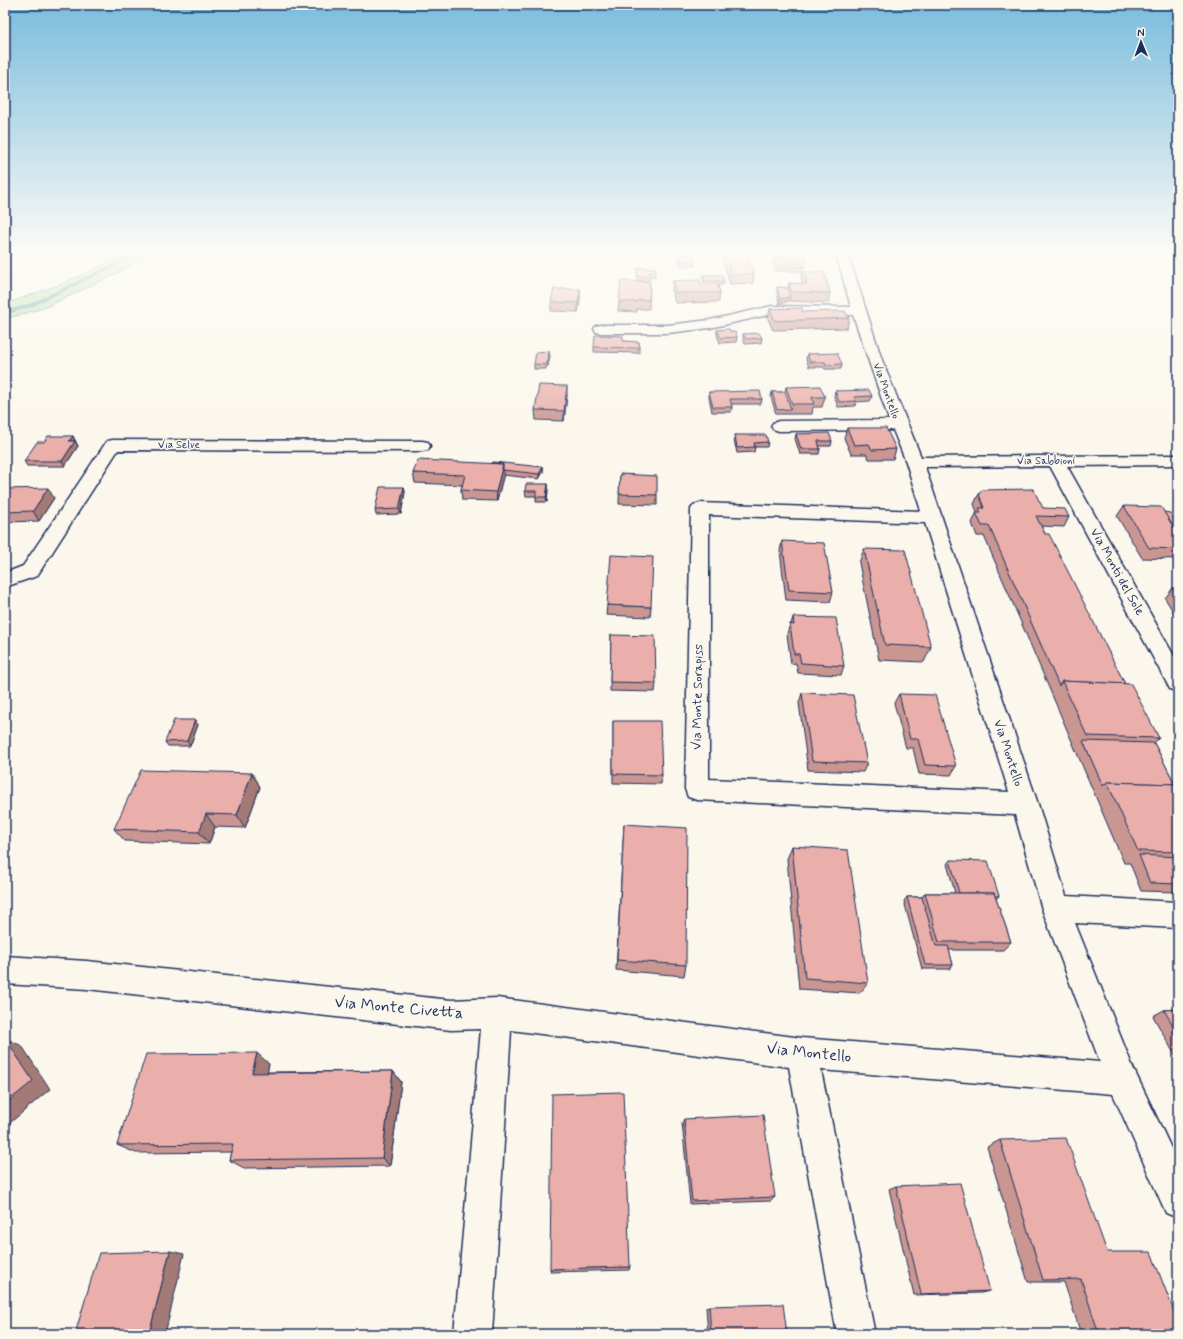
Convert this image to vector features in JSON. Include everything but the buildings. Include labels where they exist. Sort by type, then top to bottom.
[{"type":"street","points":[[601,328],[682,327],[710,324],[743,316]]},
{"type":"street","name":"Via Montello","points":[[860,316],[898,425],[915,462],[1025,804],[1056,909],[1122,1079],[1178,1201]]},
{"type":"street","name":"Via Montello","points":[[779,426],[898,425]]},
{"type":"street","name":"Via Selve","points":[[5,580],[30,571],[113,445],[422,446]]},
{"type":"street","name":"Via Sabbioni","points":[[915,462],[1178,460]]},
{"type":"street","name":"Via Monti del Sole","points":[[1056,461],[1178,683]]},
{"type":"street","name":"Via Monte Sorapiss","points":[[932,517],[700,509],[697,790],[1025,804]]},
{"type":"street","points":[[1056,909],[1178,914]]},
{"type":"street","name":"Via Monte Civetta","points":[[5,970],[87,975],[451,1015],[497,1013]]},
{"type":"street","points":[[473,1334],[497,1013]]},
{"type":"street","name":"Via Montello","points":[[497,1013],[802,1053],[1122,1079]]},
{"type":"street","points":[[802,1053],[856,1334]]},
{"type":"green space","points":[[5,316],[14,316],[5,319]]}]
